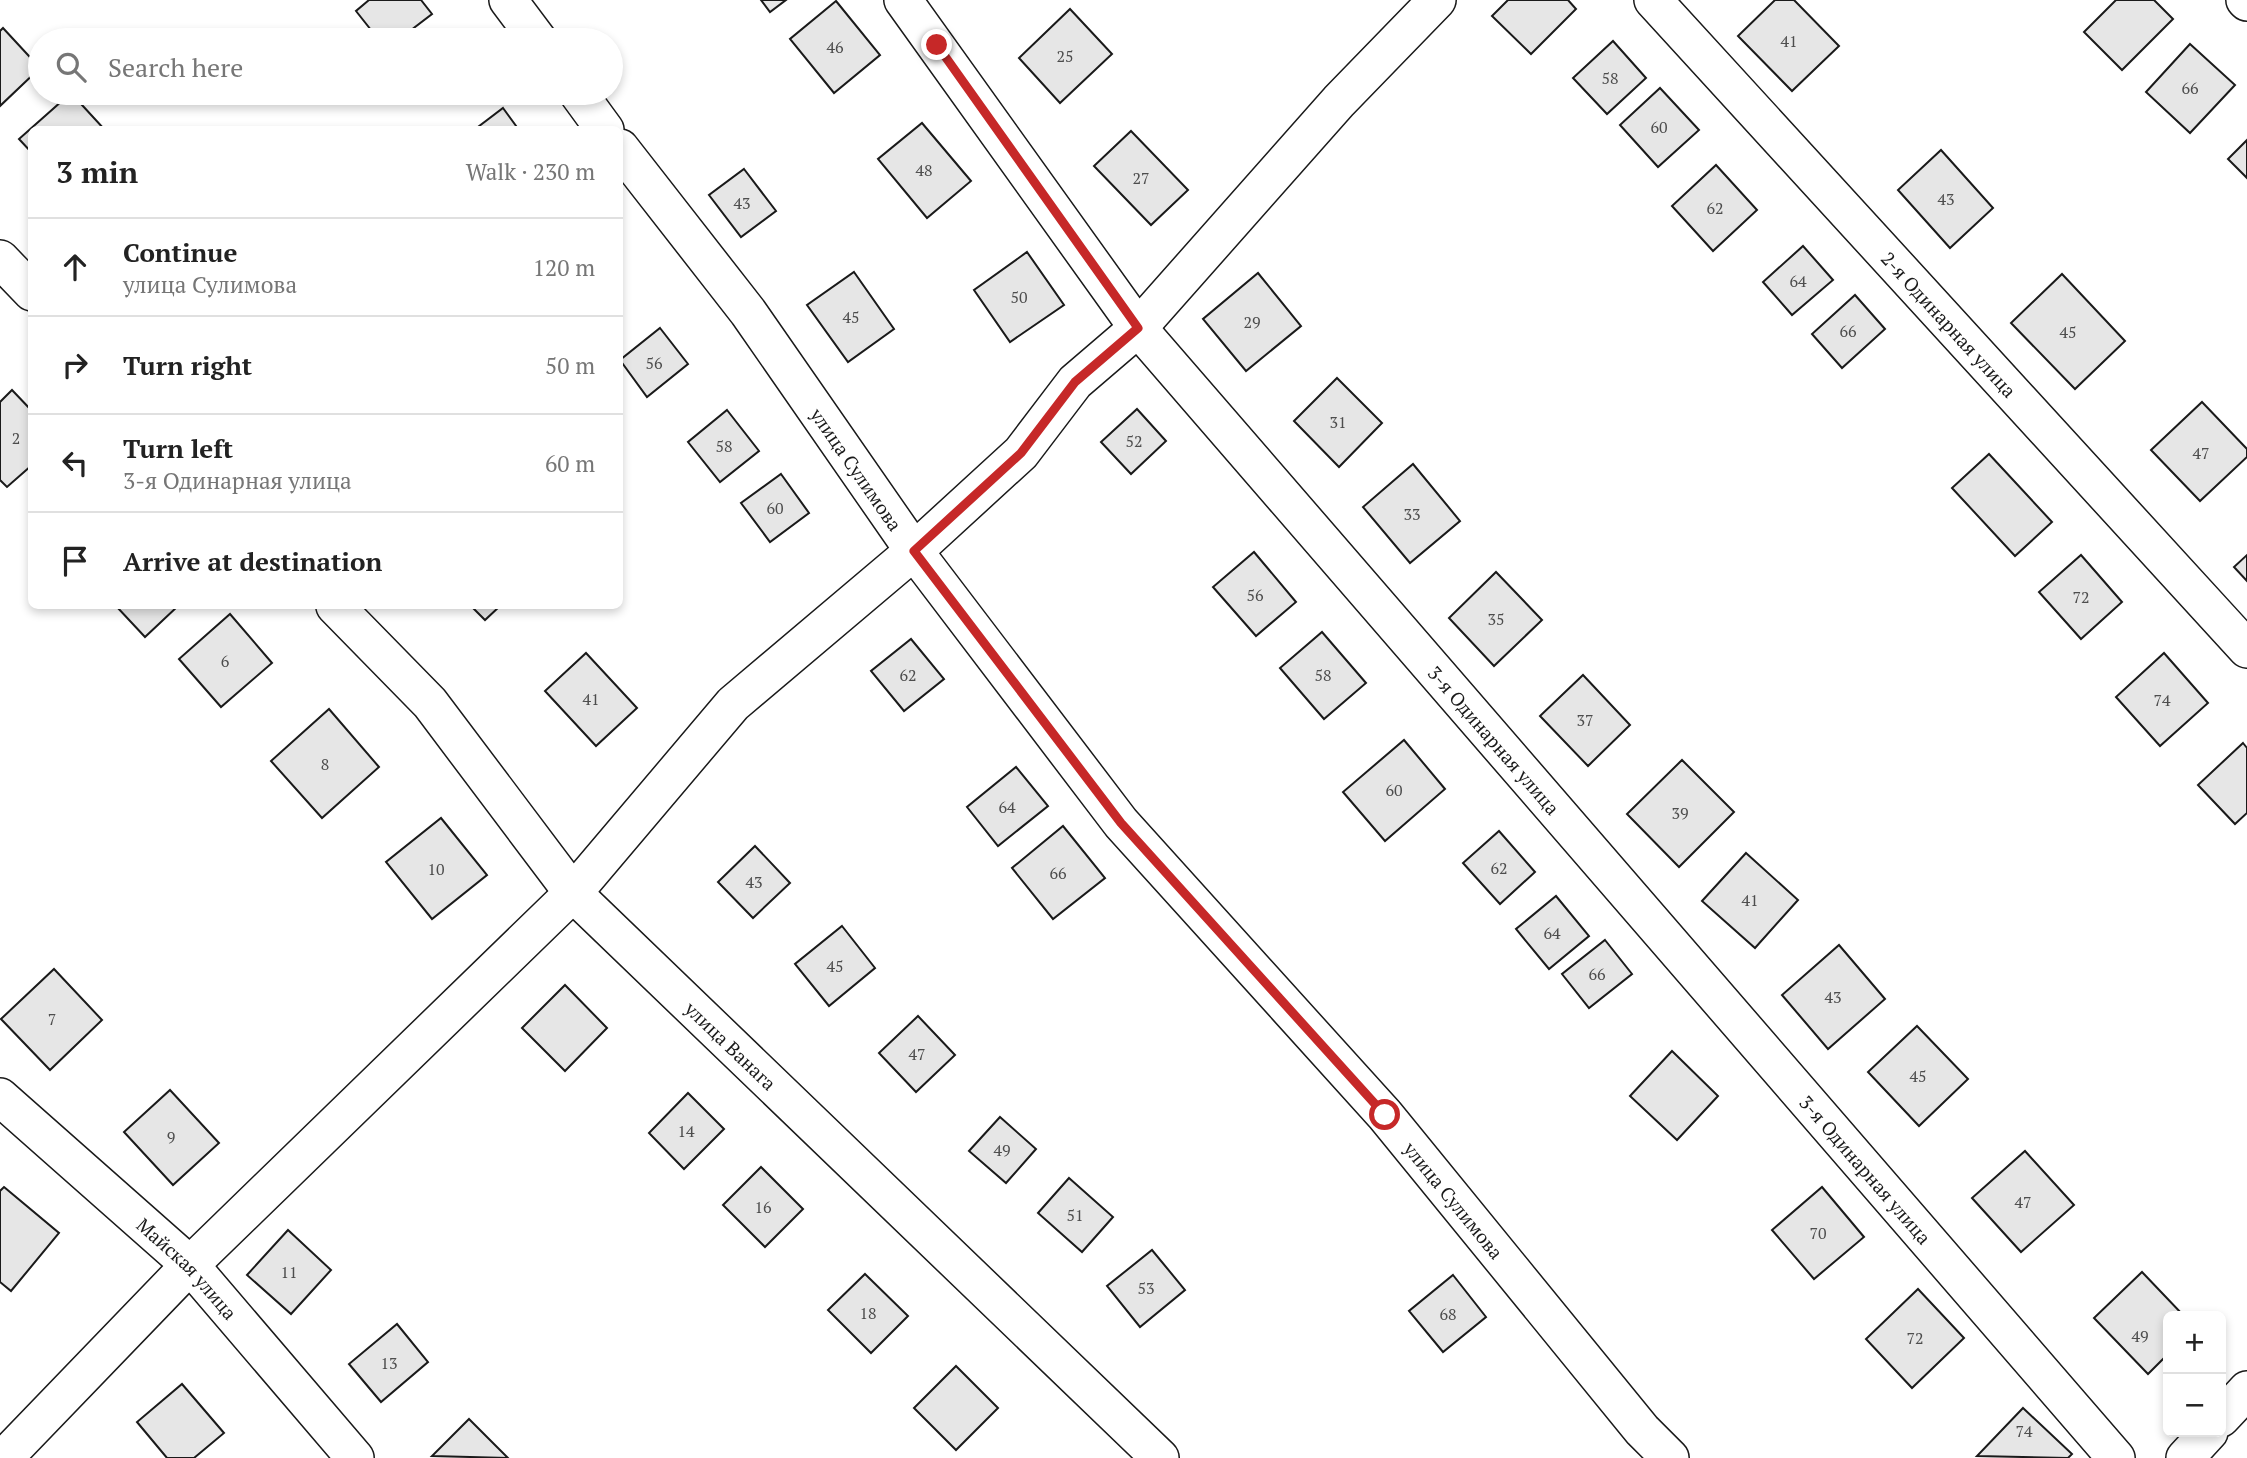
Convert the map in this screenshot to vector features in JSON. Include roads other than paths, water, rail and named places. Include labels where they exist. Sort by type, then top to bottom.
[{"type":"street","points":[[508,0],[529,28]]},
{"type":"street","name":"3-я Одинарная улица","points":[[903,0],[1138,328],[2116,1458]]},
{"type":"street","points":[[4,1458],[190,1265],[573,893],[733,704],[914,551],[1021,453],[1075,382],[1138,328],[1339,101],[1437,0]]},
{"type":"street","name":"2-я Одинарная улица","points":[[1653,0],[2247,649]]},
{"type":"street","points":[[587,105],[602,126]]},
{"type":"street","name":"улица Сулимова","points":[[623,152],[748,312],[914,551],[1121,823],[1385,1115],[1642,1430],[1670,1458]]},
{"type":"street","points":[[0,259],[28,288]]},
{"type":"street","name":"улица Ванага","points":[[338,609],[430,703],[573,893],[1160,1458]]},
{"type":"street","name":"Майская улица","points":[[0,1097],[190,1265],[355,1458]]},
{"type":"street","points":[[2226,1413],[2247,1390]]},
{"type":"street","points":[[2185,1458],[2204,1437]]}]
